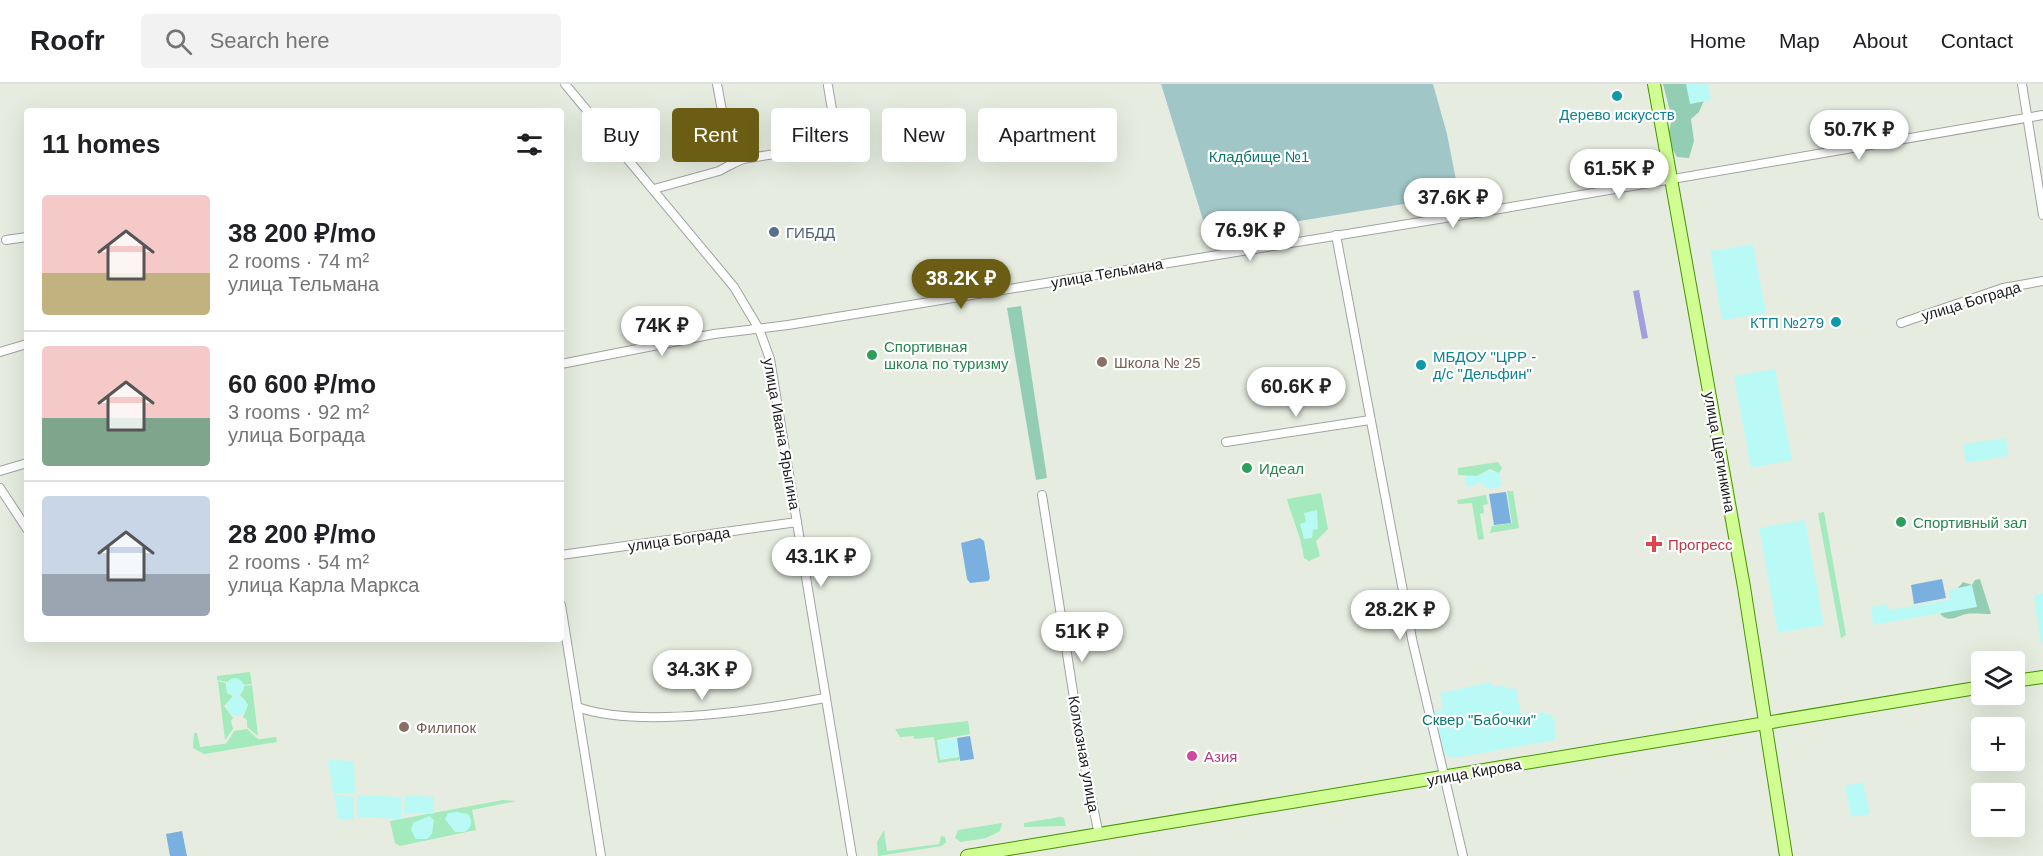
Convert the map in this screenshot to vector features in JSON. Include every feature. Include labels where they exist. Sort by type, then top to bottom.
[{"type":"main road","name":"улица Щетинкина","points":[[1654,84],[1766,723],[1786,856]]},
{"type":"main road","points":[[2025,679],[2043,677]]},
{"type":"main road","name":"улица Кирова","points":[[967,856],[1971,689]]},
{"type":"street","name":"улица Ивана Ярыгина","points":[[565,84],[734,287],[759,329],[770,359],[852,856]]},
{"type":"street","points":[[717,84],[732,164]]},
{"type":"street","points":[[2022,84],[2043,215]]},
{"type":"street","points":[[654,189],[719,171],[743,159],[838,144],[828,86]]},
{"type":"street","name":"улица Тельмана","points":[[564,363],[714,334],[759,329],[1336,235],[2043,115]]},
{"type":"street","points":[[1336,235],[1412,639],[1463,856]]},
{"type":"street","points":[[6,240],[24,237]]},
{"type":"street","name":"улица Бограда","points":[[1900,323],[2003,288],[2043,281]]},
{"type":"street","points":[[0,352],[24,345]]},
{"type":"street","points":[[1226,442],[1370,420]]},
{"type":"street","points":[[0,471],[24,464]]},
{"type":"street","points":[[0,488],[24,524]]},
{"type":"street","name":"Колхозная улица","points":[[1042,495],[1085,768],[1099,835]]},
{"type":"street","name":"улица Бограда","points":[[564,555],[797,522]]},
{"type":"street","points":[[564,624],[601,856]]},
{"type":"street","points":[[577,707],[593,713],[655,716],[730,712],[825,698]]},
{"type":"green space","name":"Кладбище №1","points":[[1161,84],[1433,84],[1447,134],[1459,195],[1208,236]]},
{"type":"green space","points":[[1663,84],[1702,84],[1706,96],[1699,112],[1691,119],[1694,141],[1689,158],[1677,157],[1667,139],[1672,119]]},
{"type":"green space","points":[[1686,84],[1708,84],[1711,100],[1690,104]]},
{"type":"green space","points":[[1753,244],[1766,313],[1722,320],[1710,251]]},
{"type":"green space","points":[[1021,306],[1047,478],[1036,480],[1007,308]]},
{"type":"green space","points":[[1775,369],[1792,460],[1751,468],[1734,376]]},
{"type":"green space","points":[[2006,438],[2008,456],[1966,463],[1963,444]]},
{"type":"green space","points":[[1498,462],[1502,468],[1499,473],[1490,469],[1477,476],[1458,475],[1458,468]]},
{"type":"green space","points":[[1489,470],[1500,474],[1501,486],[1488,489],[1480,482],[1470,487],[1465,485],[1465,476],[1478,476]]},
{"type":"green space","points":[[1507,491],[1513,491],[1519,528],[1490,533],[1492,526],[1512,523]]},
{"type":"green space","points":[[1321,493],[1328,529],[1316,541],[1320,556],[1309,561],[1304,558],[1287,499]]},
{"type":"green space","points":[[1486,495],[1488,504],[1483,505],[1484,513],[1480,514],[1484,539],[1478,540],[1472,503],[1458,504],[1457,500]]},
{"type":"green space","points":[[1317,510],[1318,529],[1313,530],[1312,538],[1304,539],[1300,524],[1306,522],[1304,513]]},
{"type":"green space","points":[[1824,512],[1846,635],[1841,638],[1818,513]]},
{"type":"green space","points":[[1805,520],[1824,625],[1778,633],[1759,528]]},
{"type":"green space","points":[[1980,579],[1991,614],[1966,614],[1950,619],[1940,614],[1960,601],[1958,588],[1963,582],[1972,585],[1975,580]]},
{"type":"green space","points":[[1972,585],[1977,607],[1873,625],[1871,607],[1885,604],[1890,610],[1949,600],[1949,590]]},
{"type":"green space","points":[[2043,593],[2043,643],[2041,644],[2034,598]]},
{"type":"green space","points":[[250,672],[252,684],[244,685],[237,678],[227,682],[217,680],[217,676]]},
{"type":"green space","points":[[235,678],[241,681],[244,687],[241,693],[235,696],[229,693],[226,687],[229,681]]},
{"type":"green space","points":[[218,681],[226,683],[227,693],[233,696],[224,706],[233,718],[231,721],[233,729],[225,740]]},
{"type":"green space","name":"Сквер \"Бабочки\"","points":[[1490,682],[1493,687],[1503,685],[1508,689],[1516,688],[1521,715],[1545,712],[1546,715],[1551,714],[1556,724],[1555,740],[1454,758],[1445,755],[1434,711],[1443,710],[1440,693]]},
{"type":"green space","points":[[252,685],[258,736],[247,727],[247,720],[243,717],[248,705],[240,695],[244,686]]},
{"type":"green space","points":[[237,696],[244,699],[247,706],[244,713],[237,716],[230,713],[227,706],[230,699]]},
{"type":"green space","points":[[968,721],[970,734],[937,740],[940,760],[959,757],[959,760],[938,763],[934,737],[914,739],[914,736],[900,737],[895,729]]},
{"type":"green space","points":[[247,729],[259,740],[226,744],[234,731]]},
{"type":"green space","points":[[194,733],[197,733],[200,747],[276,737],[277,742],[204,754],[193,748]]},
{"type":"green space","points":[[957,738],[959,756],[941,759],[938,741]]},
{"type":"green space","points":[[328,760],[354,761],[355,793],[333,793]]},
{"type":"green space","points":[[1863,782],[1870,814],[1851,817],[1845,786]]},
{"type":"green space","points":[[334,795],[354,797],[354,820],[338,819]]},
{"type":"green space","points":[[357,795],[401,797],[401,819],[357,817]]},
{"type":"green space","points":[[405,795],[434,797],[433,814],[404,813]]},
{"type":"green space","points":[[503,800],[516,801],[472,810],[476,830],[400,846],[395,843],[390,821]]},
{"type":"green space","points":[[448,813],[468,814],[471,819],[470,826],[465,832],[455,832],[445,819]]},
{"type":"green space","points":[[429,816],[434,820],[432,834],[427,839],[416,839],[411,830],[413,823]]},
{"type":"green space","points":[[1064,818],[1066,826],[1024,827],[1024,823]]},
{"type":"green space","points":[[1002,823],[1000,831],[986,838],[961,842],[955,838],[958,830]]},
{"type":"green space","points":[[884,830],[887,851],[939,844],[941,836],[945,837],[946,842],[942,846],[878,856],[877,842]]},
{"type":"shaded area","points":[[1639,290],[1648,338],[1642,339],[1633,291]]},
{"type":"shaded area","points":[[1506,492],[1511,523],[1494,525],[1489,494]]},
{"type":"shaded area","points":[[980,538],[984,541],[990,578],[988,581],[970,583],[967,579],[961,543]]},
{"type":"shaded area","points":[[1942,579],[1946,598],[1914,604],[1911,585]]},
{"type":"shaded area","points":[[970,736],[974,759],[960,761],[957,738]]},
{"type":"shaded area","points":[[182,831],[187,856],[170,856],[166,834]]},
{"type":"place","name":"Дерево искусств","points":[[1617,96]]},
{"type":"place","name":"ГИБДД","points":[[774,232]]},
{"type":"place","name":"КТП №279","points":[[1836,322]]},
{"type":"place","name":"Спортивная школа по туризму","points":[[872,355]]},
{"type":"place","name":"Школа № 25","points":[[1102,362]]},
{"type":"place","name":"МБДОУ \"ЦРР - д/с \"Дельфин\"","points":[[1421,365]]},
{"type":"place","name":"Идеал","points":[[1247,468]]},
{"type":"place","name":"Спортивный зал","points":[[1901,522]]},
{"type":"place","name":"Прогресс","points":[[1654,544]]},
{"type":"place","name":"Филипок","points":[[404,727]]},
{"type":"place","name":"Азия","points":[[1192,756]]}]
